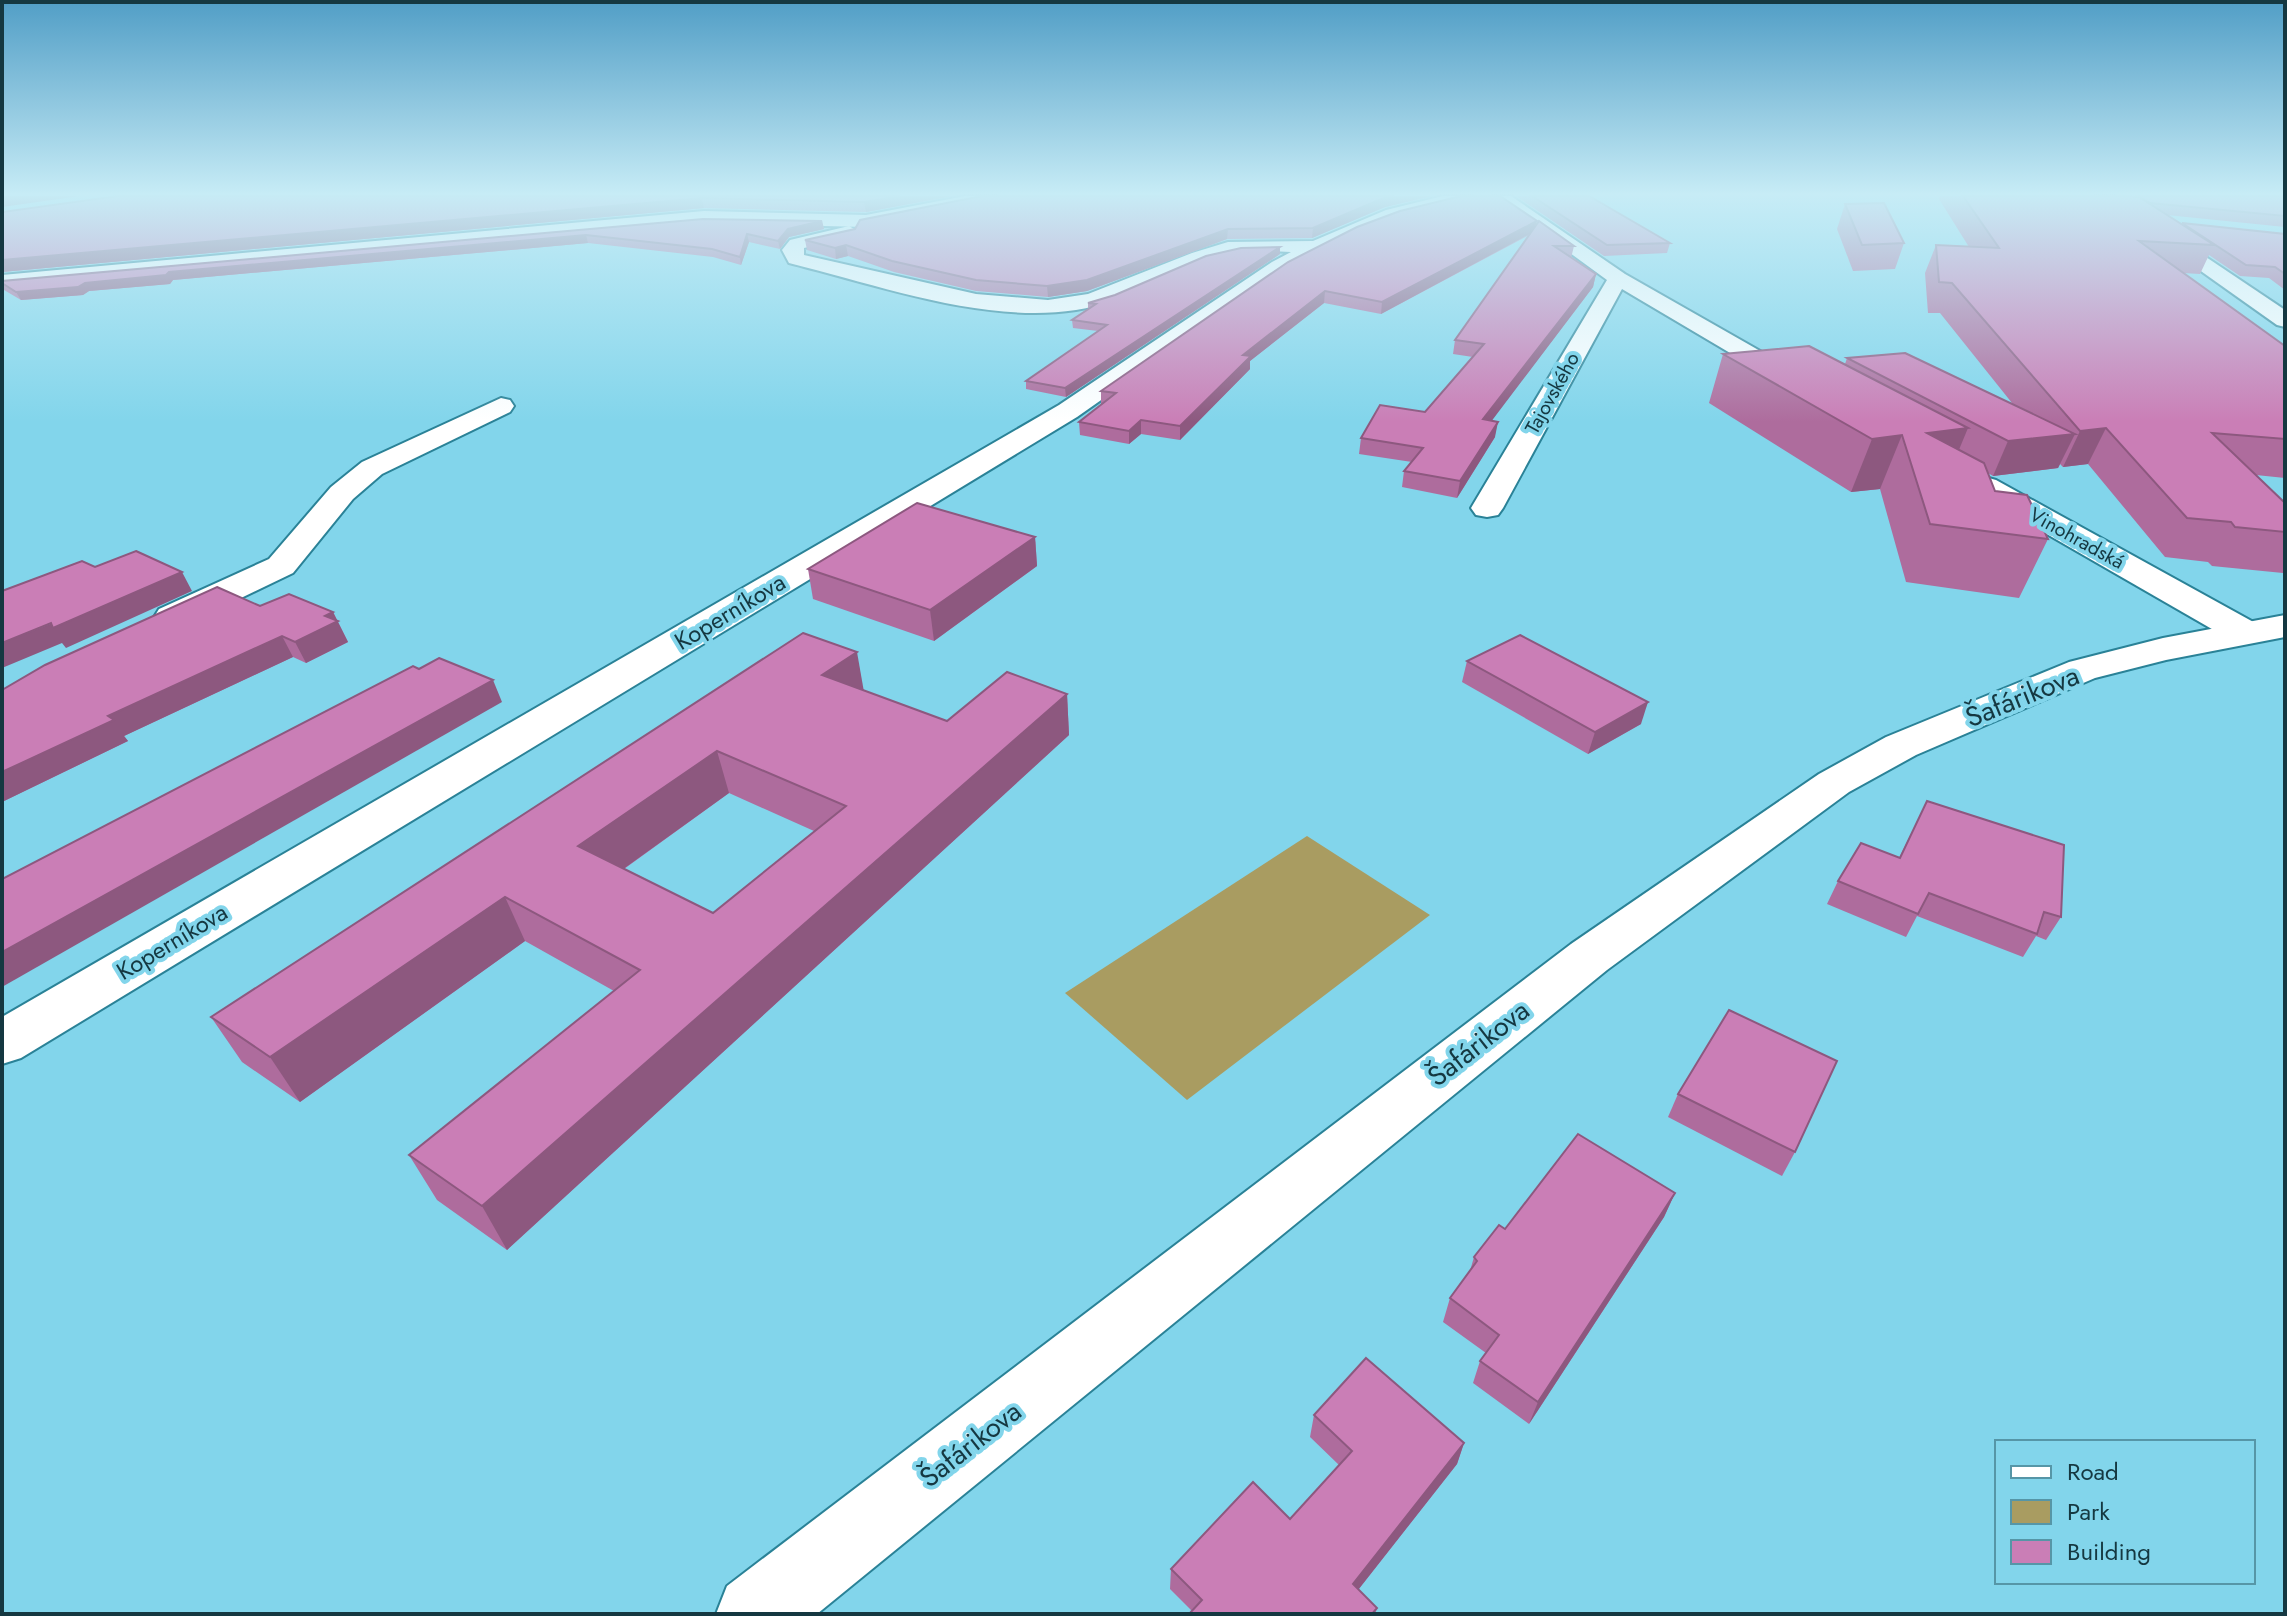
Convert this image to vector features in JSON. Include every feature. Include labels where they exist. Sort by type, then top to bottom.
[{"type":"street","points":[[2,281],[107,271]]},
{"type":"street","points":[[850,271],[957,296],[1028,307],[1079,303],[1162,271]]},
{"type":"street","name":"Koperníkova","points":[[2,1043],[1068,411],[1271,271]]},
{"type":"street","points":[[1609,271],[1818,394]]},
{"type":"street","points":[[2214,271],[2285,320]]},
{"type":"street","name":"Tajovského","points":[[1487,508],[1618,278]]},
{"type":"street","points":[[142,631],[281,566],[342,493],[372,468],[501,406]]},
{"type":"street","name":"Vinohradská","points":[[1967,476],[2265,629]]},
{"type":"street","name":"Šafárikova","points":[[755,1614],[1577,966],[1811,798],[1901,746],[2046,683],[2163,649],[2265,629]]},
{"type":"green space","points":[[1307,836],[1430,915],[1187,1100],[1065,993]]},
{"type":"building","points":[[110,271],[176,271],[85,283],[78,287],[16,292],[2,281]]},
{"type":"building","points":[[938,271],[1111,271],[1087,280],[1047,286],[976,280]]},
{"type":"building","points":[[1170,271],[1243,271],[1065,388],[1026,381],[1107,325],[1072,320],[1096,304],[1088,303]]},
{"type":"building","points":[[1274,271],[1441,271],[1382,302],[1325,291],[1243,355],[1251,356],[1180,426],[1141,420],[1129,431],[1079,422],[1116,393],[1101,391]]},
{"type":"building","points":[[1503,271],[1592,271],[1596,274],[1483,419],[1498,422],[1460,481],[1404,471],[1423,448],[1361,438],[1380,405],[1425,412],[1484,344],[1455,340]]},
{"type":"building","points":[[1938,271],[2181,271],[2285,346],[2285,439],[2212,433],[2285,503],[2285,532],[2187,518],[2106,428],[2080,431],[1952,283],[1939,282]]},
{"type":"building","points":[[1809,346],[1968,428],[1927,433],[1984,463],[1995,491],[2027,495],[2048,539],[1930,524],[1902,435],[1872,439],[1723,354]]},
{"type":"building","points":[[1905,353],[2075,434],[2008,441],[1847,358]]},
{"type":"building","points":[[917,503],[1035,537],[930,610],[808,569]]},
{"type":"building","points":[[136,551],[182,572],[53,628],[51,623],[2,643],[2,591],[82,561],[95,567]]},
{"type":"building","points":[[217,587],[260,606],[289,594],[333,612],[325,616],[338,621],[295,642],[282,636],[108,716],[114,720],[2,772],[2,690],[45,665]]},
{"type":"building","points":[[803,633],[857,652],[822,675],[947,721],[1007,672],[1067,694],[482,1206],[409,1155],[640,970],[505,897],[270,1057],[211,1017]],"holes":[[[717,751],[846,806],[713,913],[578,846]]]},
{"type":"building","points":[[1520,635],[1648,702],[1595,732],[1467,661]]},
{"type":"building","points":[[439,658],[493,680],[2,952],[2,879],[413,666],[419,669]]},
{"type":"building","points":[[1927,801],[2064,845],[2061,917],[2044,912],[2037,934],[1929,893],[1918,914],[1838,881],[1861,843],[1900,858]]},
{"type":"building","points":[[1729,1010],[1837,1061],[1795,1152],[1678,1094]]},
{"type":"building","points":[[1578,1134],[1675,1193],[1538,1402],[1480,1361],[1499,1335],[1450,1298],[1477,1261],[1474,1257],[1499,1225],[1505,1229]]},
{"type":"building","points":[[1366,1358],[1464,1443],[1353,1584],[1377,1608],[1372,1614],[1189,1614],[1202,1600],[1171,1569],[1253,1482],[1290,1519],[1352,1451],[1314,1415]]}]
